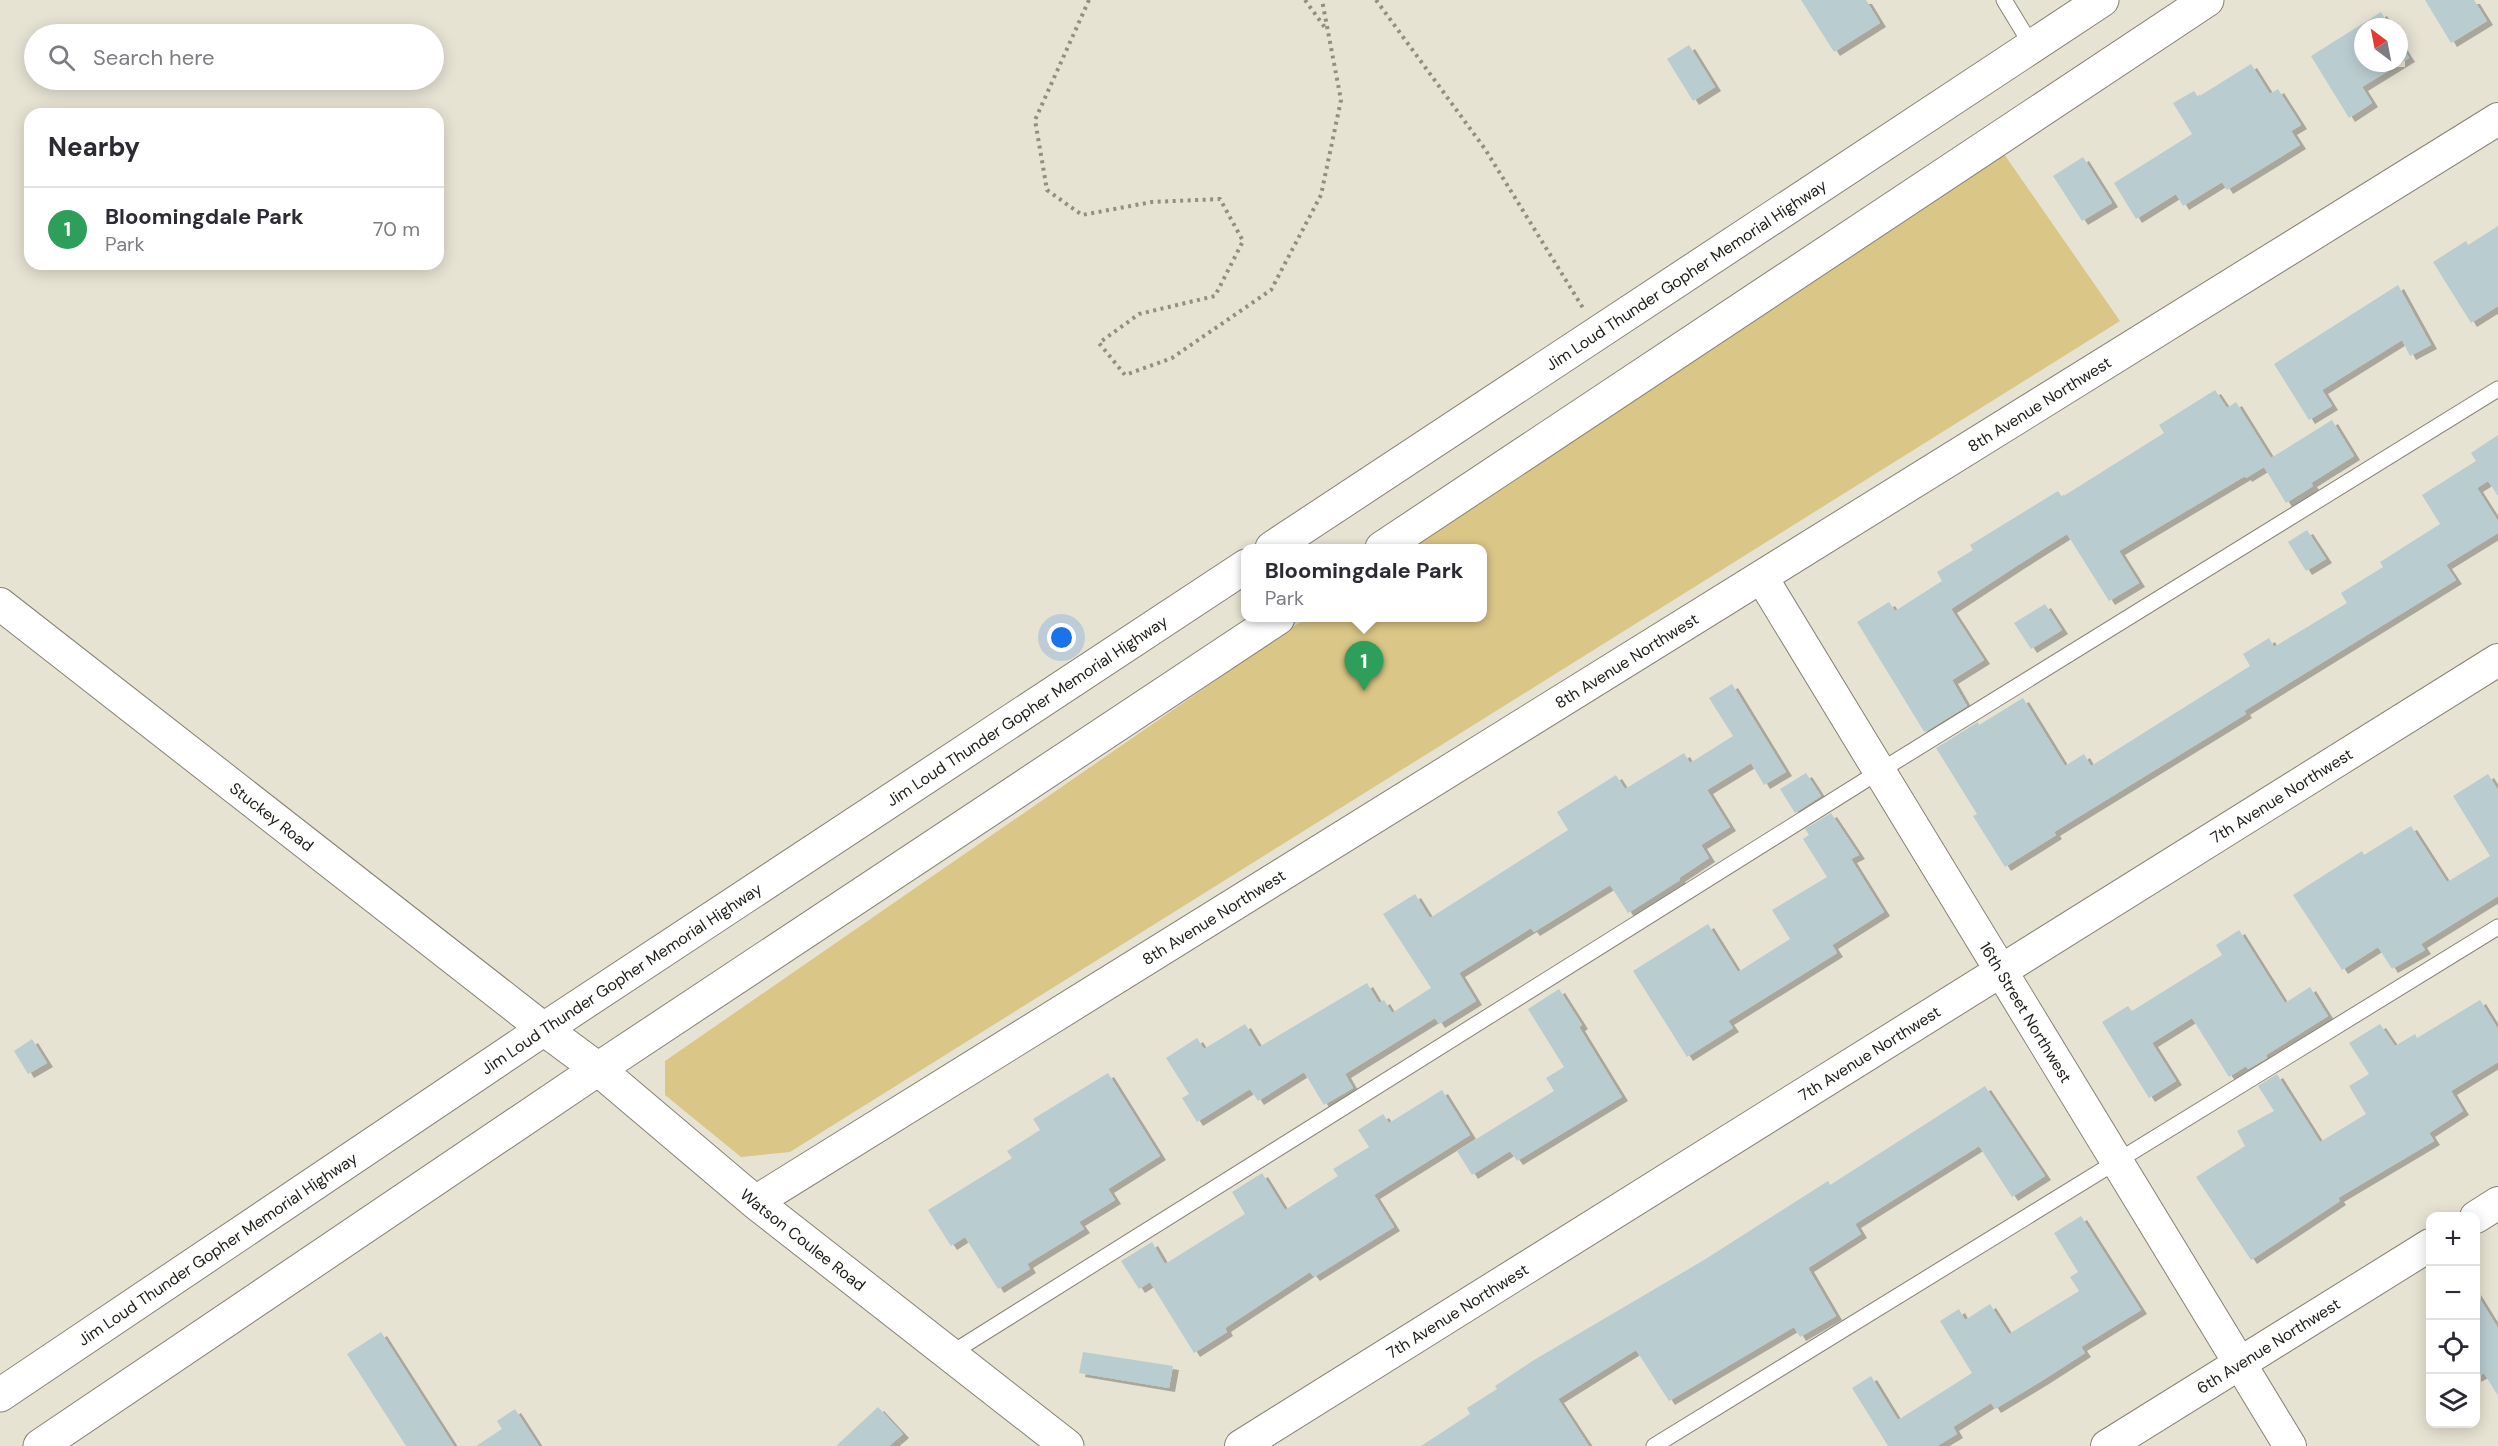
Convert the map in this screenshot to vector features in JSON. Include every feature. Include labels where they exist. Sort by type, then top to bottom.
[{"type":"main road","name":"Jim Loud Thunder Gopher Memorial Highway","points":[[1280,544],[2102,0]]},
{"type":"main road","points":[[1390,544],[2207,0]]},
{"type":"main road","name":"Jim Loud Thunder Gopher Memorial Highway","points":[[0,1395],[544,1029],[1241,569]]},
{"type":"main road","points":[[40,1446],[598,1069],[1272,622]]},
{"type":"main road","name":"Watson Coulee Road","points":[[544,1029],[598,1069],[755,1202],[1067,1446]]},
{"type":"street","name":"8th Avenue Northwest","points":[[755,1202],[2498,119]]},
{"type":"street","name":"16th Street Northwest","points":[[1762,578],[2290,1446]]},
{"type":"street","name":"Stuckey Road","points":[[0,604],[544,1029]]},
{"type":"street","name":"7th Avenue Northwest","points":[[1241,1446],[2498,660]]},
{"type":"street","points":[[2480,1214],[2498,1203]]},
{"type":"street","name":"6th Avenue Northwest","points":[[2107,1446],[2426,1247]]},
{"type":"lane","points":[[2004,0],[2032,46]]},
{"type":"lane","points":[[950,1354],[1880,771],[2498,389]]},
{"type":"lane","points":[[1654,1446],[2498,927]]},
{"type":"path","points":[[1089,0],[1035,120],[1047,190],[1082,215],[1152,202],[1220,200],[1243,241],[1215,296],[1139,314],[1099,343],[1125,375],[1172,358],[1271,290],[1322,195],[1341,100],[1322,0]]},
{"type":"path","points":[[1305,0],[1328,32]]},
{"type":"path","points":[[1376,0],[1485,149],[1598,333]]},
{"type":"shaded area","points":[[1995,141],[2120,321],[790,1152],[741,1157],[665,1095],[665,1061],[1300,622],[1487,622],[1487,544],[1412,544]]},
{"type":"building","points":[[1801,0],[1866,0],[1880,23],[1834,52]]},
{"type":"building","points":[[2425,0],[2474,0],[2487,21],[2451,43]]},
{"type":"building","points":[[2381,12],[2385,18],[2371,18]]},
{"type":"building","points":[[2354,29],[2354,72],[2386,72],[2362,87],[2372,103],[2349,118],[2311,56]]},
{"type":"building","points":[[1689,45],[1715,87],[1693,101],[1667,59]]},
{"type":"building","points":[[2251,64],[2270,94],[2278,89],[2301,125],[2291,131],[2300,145],[2227,190],[2222,182],[2183,206],[2176,194],[2136,219],[2114,183],[2192,134],[2173,103],[2194,91],[2198,97]]},
{"type":"building","points":[[2083,157],[2112,203],[2082,221],[2053,176]]},
{"type":"building","points":[[2498,226],[2498,306],[2471,323],[2433,262],[2466,241],[2468,245]]},
{"type":"building","points":[[2398,285],[2431,345],[2410,356],[2402,340],[2322,390],[2332,406],[2309,420],[2274,364]]},
{"type":"building","points":[[2215,390],[2227,408],[2236,402],[2271,458],[2332,420],[2354,456],[2311,483],[2313,486],[2286,503],[2264,467],[2246,478],[2245,476],[2119,551],[2139,583],[2109,601],[2067,534],[2018,565],[1951,609],[1984,660],[1952,680],[1967,706],[1925,732],[1857,622],[1889,602],[1895,611],[1942,581],[1937,572],[1973,550],[1970,545],[2058,491],[2062,497],[2164,433],[2159,425]]},
{"type":"building","points":[[2498,435],[2498,496],[2488,481],[2477,488],[2498,521],[2498,533],[2446,565],[2456,580],[2244,711],[2246,714],[2054,832],[2056,835],[2005,867],[1973,816],[1977,814],[1936,748],[2023,698],[2065,766],[2084,754],[2091,766],[2250,666],[2243,654],[2269,638],[2274,647],[2347,603],[2341,593],[2383,567],[2380,562],[2440,524],[2422,495],[2476,461],[2471,453]]},
{"type":"building","points":[[2307,530],[2326,559],[2306,571],[2288,542]]},
{"type":"building","points":[[2045,604],[2062,630],[2031,649],[2014,623]]},
{"type":"building","points":[[1732,684],[1786,772],[1764,785],[1751,763],[1707,790],[1730,827],[1701,845],[1709,858],[1679,878],[1680,880],[1628,913],[1610,885],[1534,932],[1531,928],[1459,973],[1476,1001],[1439,1024],[1435,1018],[1345,1074],[1353,1088],[1324,1105],[1304,1072],[1258,1101],[1250,1089],[1197,1122],[1182,1098],[1189,1094],[1166,1058],[1197,1038],[1204,1049],[1245,1024],[1259,1047],[1367,983],[1379,1003],[1384,1000],[1392,1013],[1431,988],[1383,914],[1415,894],[1430,918],[1568,830],[1557,812],[1616,775],[1625,789],[1684,753],[1690,763],[1733,736],[1709,698]]},
{"type":"building","points":[[1806,773],[1821,796],[1795,813],[1780,789]]},
{"type":"building","points":[[2488,774],[2498,790],[2498,896],[2421,944],[2425,950],[2392,969],[2378,947],[2342,970],[2293,895],[2362,851],[2364,855],[2411,826],[2447,882],[2490,856],[2453,796]]},
{"type":"building","points":[[1831,813],[1859,855],[1851,859],[1884,912],[1832,945],[1837,953],[1728,1021],[1733,1028],[1687,1057],[1633,971],[1708,924],[1738,972],[1790,939],[1772,910],[1827,877],[1803,839],[1809,835],[1805,829]]},
{"type":"building","points":[[2239,930],[2285,1003],[2310,987],[2328,1016],[2266,1055],[2267,1058],[2248,1069],[2246,1066],[2229,1077],[2192,1018],[2152,1043],[2176,1081],[2149,1098],[2102,1022],[2128,1006],[2132,1011],[2222,955],[2216,945]]},
{"type":"building","points":[[1559,989],[1582,1025],[1579,1027],[1622,1097],[1517,1161],[1510,1151],[1472,1175],[1457,1151],[1554,1091],[1546,1078],[1564,1067],[1528,1009]]},
{"type":"building","points":[[2480,1000],[2498,1029],[2498,1062],[2451,1091],[2463,1111],[2429,1133],[2434,1141],[2338,1198],[2340,1201],[2251,1260],[2196,1177],[2245,1146],[2237,1131],[2274,1111],[2258,1086],[2277,1074],[2320,1142],[2366,1114],[2349,1086],[2369,1074],[2349,1043],[2380,1024],[2395,1046],[2415,1034],[2417,1038]]},
{"type":"building","points":[[32,1039],[47,1063],[28,1074],[14,1051]]},
{"type":"building","points":[[1108,1073],[1160,1156],[1108,1189],[1115,1200],[1079,1222],[1084,1229],[1027,1264],[1030,1269],[998,1289],[965,1237],[951,1246],[928,1210],[1012,1158],[1007,1151],[1040,1130],[1033,1119]]},
{"type":"building","points":[[1985,1086],[2045,1176],[2012,1197],[1979,1146],[1855,1224],[1861,1234],[1808,1268],[1836,1316],[1800,1337],[1794,1327],[1669,1401],[1636,1350],[1558,1399],[1589,1446],[1421,1446],[1470,1414],[1467,1408],[1497,1389],[1495,1386],[1534,1360],[1704,1260],[1828,1181],[1830,1185]]},
{"type":"building","points":[[1442,1090],[1470,1135],[1374,1195],[1394,1227],[1314,1277],[1310,1272],[1225,1328],[1227,1332],[1194,1353],[1150,1282],[1139,1289],[1121,1261],[1152,1242],[1165,1264],[1245,1214],[1232,1192],[1262,1173],[1285,1210],[1338,1176],[1333,1169],[1369,1147],[1358,1130],[1383,1114],[1389,1123]]},
{"type":"building","points":[[2081,1216],[2141,1310],[2081,1347],[2085,1353],[2043,1380],[1995,1409],[1991,1403],[1953,1427],[1957,1434],[1937,1446],[1888,1446],[1852,1388],[1871,1376],[1898,1420],[1972,1373],[1940,1321],[1959,1309],[1965,1320],[1990,1304],[2009,1334],[2079,1291],[2070,1277],[2078,1272],[2054,1233]]},
{"type":"building","points":[[2480,1299],[2498,1328],[2498,1396],[2484,1373],[2480,1375]]},
{"type":"building","points":[[381,1332],[454,1446],[406,1446],[347,1354]]},
{"type":"building","points":[[1083,1352],[1173,1366],[1169,1388],[1079,1373]]},
{"type":"building","points":[[878,1407],[903,1434],[889,1446],[836,1446]]},
{"type":"building","points":[[515,1409],[539,1446],[476,1446],[502,1429],[497,1421]]},
{"type":"place","name":"Bloomingdale Park","points":[[1364,691]]}]
